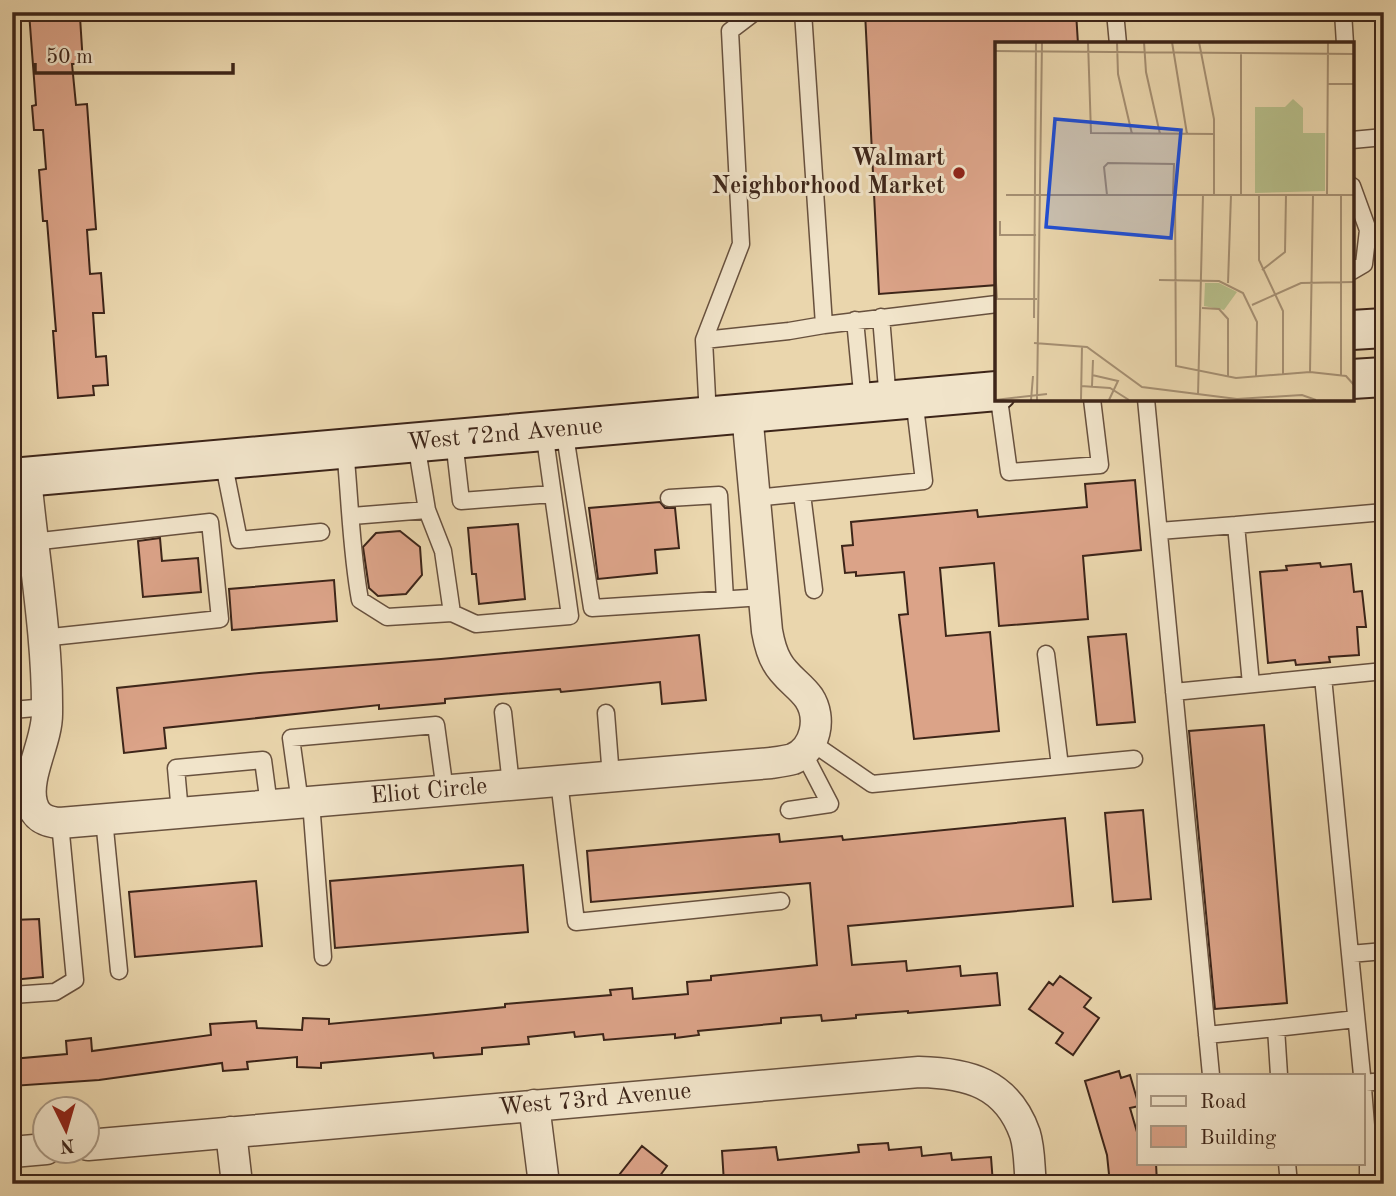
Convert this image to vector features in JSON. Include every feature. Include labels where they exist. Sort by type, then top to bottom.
[{"type":"main road","points":[[1354,330],[1384,328]]},
{"type":"main road","points":[[1354,379],[1384,377]]},
{"type":"main road","name":"West 72nd Avenue","points":[[19,478],[995,391]]},
{"type":"street","points":[[747,414],[767,631],[777,663],[786,676],[808,696],[814,707],[815,731],[807,747]]},
{"type":"street","points":[[19,478],[32,542],[47,707],[44,741],[30,794],[40,818],[60,823]]},
{"type":"street","name":"Eliot Circle","points":[[60,823],[771,763],[794,758],[807,747]]},
{"type":"street","name":"West 73rd Avenue","points":[[102,1144],[906,1073],[948,1072],[976,1079],[989,1086],[1011,1108],[1024,1133],[1031,1184]]},
{"type":"street","points":[[534,1105],[544,1184]]},
{"type":"street","points":[[231,1132],[237,1184]]},
{"type":"street","points":[[12,1152],[32,1150]]},
{"type":"lane","points":[[708,417],[704,340],[741,244],[730,32],[755,12]]},
{"type":"lane","points":[[803,12],[824,325]]},
{"type":"lane","points":[[1115,12],[1118,42]]},
{"type":"lane","points":[[1343,12],[1345,42]]},
{"type":"lane","points":[[1354,140],[1384,137]]},
{"type":"lane","points":[[1354,192],[1368,230],[1364,264],[1354,270]]},
{"type":"lane","points":[[704,340],[995,304]]},
{"type":"lane","points":[[881,317],[888,401]]},
{"type":"lane","points":[[755,498],[924,481],[855,320]]},
{"type":"lane","points":[[999,401],[1009,472],[1100,465],[1092,401]]},
{"type":"lane","points":[[1146,401],[1211,1074]]},
{"type":"lane","points":[[345,449],[352,516],[353,562],[360,600],[387,617],[452,613],[476,624],[570,616],[552,494],[554,430]]},
{"type":"lane","points":[[554,430],[592,608],[764,597]]},
{"type":"lane","points":[[454,440],[461,501],[552,494]]},
{"type":"lane","points":[[416,443],[427,510],[443,551],[452,613]]},
{"type":"lane","points":[[223,460],[239,540],[321,533]]},
{"type":"lane","points":[[802,494],[814,590]]},
{"type":"lane","points":[[669,499],[719,495],[726,599]]},
{"type":"lane","points":[[352,516],[427,510]]},
{"type":"lane","points":[[1159,531],[1384,512]]},
{"type":"lane","points":[[32,542],[210,522],[220,619],[42,638]]},
{"type":"lane","points":[[1236,525],[1251,684]]},
{"type":"lane","points":[[1046,654],[1060,766]]},
{"type":"lane","points":[[1174,692],[1384,671]]},
{"type":"lane","points":[[1323,677],[1362,1074]]},
{"type":"lane","points":[[12,710],[47,707]]},
{"type":"lane","points":[[503,712],[511,785]]},
{"type":"lane","points":[[606,713],[611,777]]},
{"type":"lane","points":[[323,957],[305,802],[291,738],[436,725],[445,791]]},
{"type":"lane","points":[[807,747],[872,784],[1134,759]]},
{"type":"lane","points":[[789,810],[830,804],[807,747]]},
{"type":"lane","points":[[180,813],[176,768],[263,760],[269,805]]},
{"type":"lane","points":[[559,781],[576,922],[781,901]]},
{"type":"lane","points":[[104,819],[119,971]]},
{"type":"lane","points":[[12,995],[55,992],[75,980],[60,823]]},
{"type":"lane","points":[[1350,954],[1384,951]]},
{"type":"lane","points":[[1207,1035],[1356,1019]]},
{"type":"lane","points":[[1276,1028],[1279,1074]]},
{"type":"lane","points":[[1364,1085],[1384,1081]]},
{"type":"lane","points":[[1364,1107],[1368,1184]]},
{"type":"lane","points":[[1287,1164],[1289,1184]]},
{"type":"building","points":[[29,12],[67,12],[67,18],[80,17],[83,64],[72,64],[76,105],[87,104],[96,229],[87,230],[90,274],[101,273],[104,313],[93,313],[96,357],[106,356],[108,385],[93,386],[94,395],[58,398],[53,331],[56,331],[47,221],[43,221],[39,170],[46,169],[43,130],[34,130],[32,106],[36,105]]},
{"type":"building","points":[[865,12],[1076,12],[1078,42],[995,42],[995,285],[879,294]]},
{"type":"building","points":[[1135,480],[1141,550],[1083,556],[1088,619],[999,626],[994,563],[940,568],[946,636],[990,632],[999,731],[914,739],[899,615],[908,614],[904,572],[856,576],[856,572],[845,573],[842,546],[853,545],[851,522],[977,510],[978,517],[1087,507],[1085,484]]},
{"type":"building","points":[[660,502],[665,508],[675,508],[679,548],[655,550],[657,573],[598,579],[589,508]]},
{"type":"building","points":[[518,524],[525,599],[479,604],[476,574],[472,574],[468,528]]},
{"type":"building","points":[[400,531],[420,547],[422,575],[406,594],[378,596],[369,588],[363,547],[376,533]]},
{"type":"building","points":[[160,538],[162,561],[198,558],[201,592],[143,597],[138,541]]},
{"type":"building","points":[[1320,563],[1321,567],[1351,564],[1354,592],[1362,591],[1366,627],[1357,627],[1359,655],[1329,657],[1330,662],[1296,665],[1295,660],[1268,663],[1260,572]]},
{"type":"building","points":[[334,580],[337,621],[232,630],[229,589]]},
{"type":"building","points":[[1126,634],[1135,722],[1097,725],[1088,637]]},
{"type":"building","points":[[699,635],[706,700],[662,704],[660,682],[561,692],[560,689],[445,699],[445,703],[379,709],[379,705],[164,728],[166,748],[124,753],[117,688]]},
{"type":"building","points":[[1264,725],[1287,1003],[1215,1009],[1189,731]]},
{"type":"building","points":[[1143,810],[1151,899],[1113,902],[1105,813]]},
{"type":"building","points":[[1065,818],[1073,906],[848,926],[852,965],[906,961],[907,971],[960,966],[961,976],[997,973],[1000,1005],[856,1015],[856,1018],[822,1021],[821,1015],[781,1018],[781,1023],[698,1031],[699,1035],[675,1038],[675,1034],[604,1040],[603,1034],[575,1037],[574,1032],[528,1037],[529,1044],[482,1048],[482,1054],[434,1058],[433,1053],[321,1063],[321,1068],[297,1067],[297,1057],[247,1062],[248,1069],[223,1071],[222,1063],[99,1080],[12,1086],[12,1059],[67,1054],[66,1041],[91,1038],[92,1051],[211,1035],[210,1024],[256,1021],[257,1028],[302,1030],[303,1018],[329,1019],[329,1024],[611,995],[610,990],[632,988],[633,999],[688,994],[687,982],[711,980],[711,976],[817,965],[810,883],[591,902],[587,851],[779,834],[780,842],[842,836],[843,840]]},
{"type":"building","points":[[523,865],[528,932],[335,948],[330,881]]},
{"type":"building","points":[[256,881],[262,946],[135,957],[129,892]]},
{"type":"building","points":[[39,919],[43,977],[12,980],[12,920]]},
{"type":"building","points":[[1060,976],[1091,998],[1084,1007],[1099,1018],[1073,1055],[1056,1043],[1063,1033],[1029,1009],[1049,982],[1053,985]]},
{"type":"building","points":[[1119,1071],[1121,1078],[1130,1075],[1137,1099],[1137,1106],[1130,1108],[1137,1132],[1137,1164],[1156,1164],[1157,1184],[1110,1184],[1107,1155],[1085,1081]]},
{"type":"building","points":[[888,1143],[889,1150],[921,1147],[922,1156],[951,1153],[952,1160],[991,1157],[993,1184],[749,1184],[749,1180],[724,1183],[722,1151],[776,1147],[778,1160],[859,1152],[858,1145]]},
{"type":"building","points":[[642,1146],[667,1166],[654,1184],[612,1184]]},
{"type":"place","name":"Walmart Neighborhood Market","points":[[959,173]]}]
